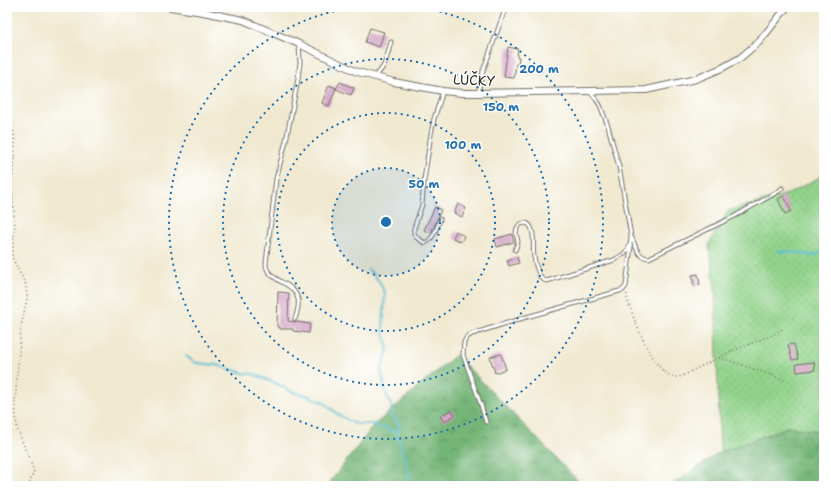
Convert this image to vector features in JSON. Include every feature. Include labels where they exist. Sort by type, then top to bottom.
[{"type":"street","name":"LÚČKY","points":[[170,7],[243,20],[299,44],[355,71],[394,82],[462,93],[646,90],[696,79],[716,71],[740,58],[759,42],[787,7]]},
{"type":"lane","points":[[478,93],[483,71],[506,7]]},
{"type":"lane","points":[[372,76],[379,73],[382,69],[391,42]]},
{"type":"lane","points":[[295,319],[299,304],[298,296],[294,290],[271,275],[267,270],[266,262],[276,179],[286,141],[298,79],[300,63],[299,44]]},
{"type":"lane","points":[[7,63],[10,73],[10,85],[7,95]]},
{"type":"lane","points":[[440,219],[430,241],[425,243],[416,237],[414,228],[422,205],[431,134],[443,91]]},
{"type":"lane","points":[[486,422],[482,405],[463,355],[464,342],[468,337],[472,334],[523,318],[620,291],[626,286],[631,236],[619,167],[608,126],[600,105],[589,92]]},
{"type":"lane","points":[[631,236],[640,256],[649,258],[734,216],[782,188]]},
{"type":"lane","points":[[515,250],[518,242],[516,233],[517,228],[521,224],[528,224],[532,229],[534,259],[541,278],[547,281],[614,260],[627,251],[631,245]]},
{"type":"path","points":[[7,121],[14,132],[15,146],[12,184],[15,226],[12,257],[26,285],[27,300],[22,327],[16,403],[17,428],[34,471],[30,485],[28,486]]},
{"type":"path","points":[[626,286],[627,298],[636,326],[658,364],[663,371],[670,376],[677,377],[686,374],[719,358],[770,337],[784,327]]},
{"type":"path","points":[[719,358],[785,380]]},
{"type":"green space","points":[[824,175],[824,432],[788,427],[720,452],[715,287],[709,244],[728,211],[788,194]]},
{"type":"green space","points":[[456,355],[583,486],[327,486],[374,425]]},
{"type":"green space","points":[[788,427],[824,432],[824,486],[670,486],[720,452]]},
{"type":"building","points":[[370,28],[384,32],[379,47],[365,42]]},
{"type":"building","points":[[508,47],[518,49],[517,57],[519,57],[518,64],[516,64],[514,78],[504,77]]},
{"type":"building","points":[[340,82],[354,88],[351,95],[336,89]]},
{"type":"building","points":[[329,85],[336,88],[329,106],[322,103]]},
{"type":"building","points":[[784,196],[791,211],[785,214],[778,199]]},
{"type":"building","points":[[458,204],[466,208],[462,217],[454,213]]},
{"type":"building","points":[[435,207],[441,210],[431,233],[424,230]]},
{"type":"building","points":[[456,231],[464,236],[461,242],[453,238]]},
{"type":"building","points":[[512,234],[514,242],[497,247],[495,239]]},
{"type":"building","points":[[517,257],[519,263],[509,266],[507,260]]},
{"type":"building","points":[[698,274],[700,285],[694,286],[692,275]]},
{"type":"building","points":[[278,292],[289,293],[288,321],[310,324],[309,333],[293,331],[293,329],[280,329],[280,327],[277,327]]},
{"type":"building","points":[[794,344],[798,359],[792,360],[788,345]]},
{"type":"building","points":[[501,354],[506,369],[495,373],[490,357]]},
{"type":"building","points":[[814,362],[815,370],[797,372],[796,364]]},
{"type":"building","points":[[451,410],[455,415],[444,422],[440,416]]},
{"type":"waterway","points":[[778,251],[801,253],[813,256],[824,252]]},
{"type":"waterway","points":[[368,269],[379,281],[385,293],[383,329],[388,349],[381,371],[387,397],[391,404],[391,414],[400,425],[397,433]]},
{"type":"waterway","points":[[186,356],[196,363],[217,365],[243,373],[253,374],[282,386],[292,392],[306,395],[325,403],[337,414],[355,424],[374,424],[377,427],[384,427],[397,433],[409,474],[410,486]]}]
